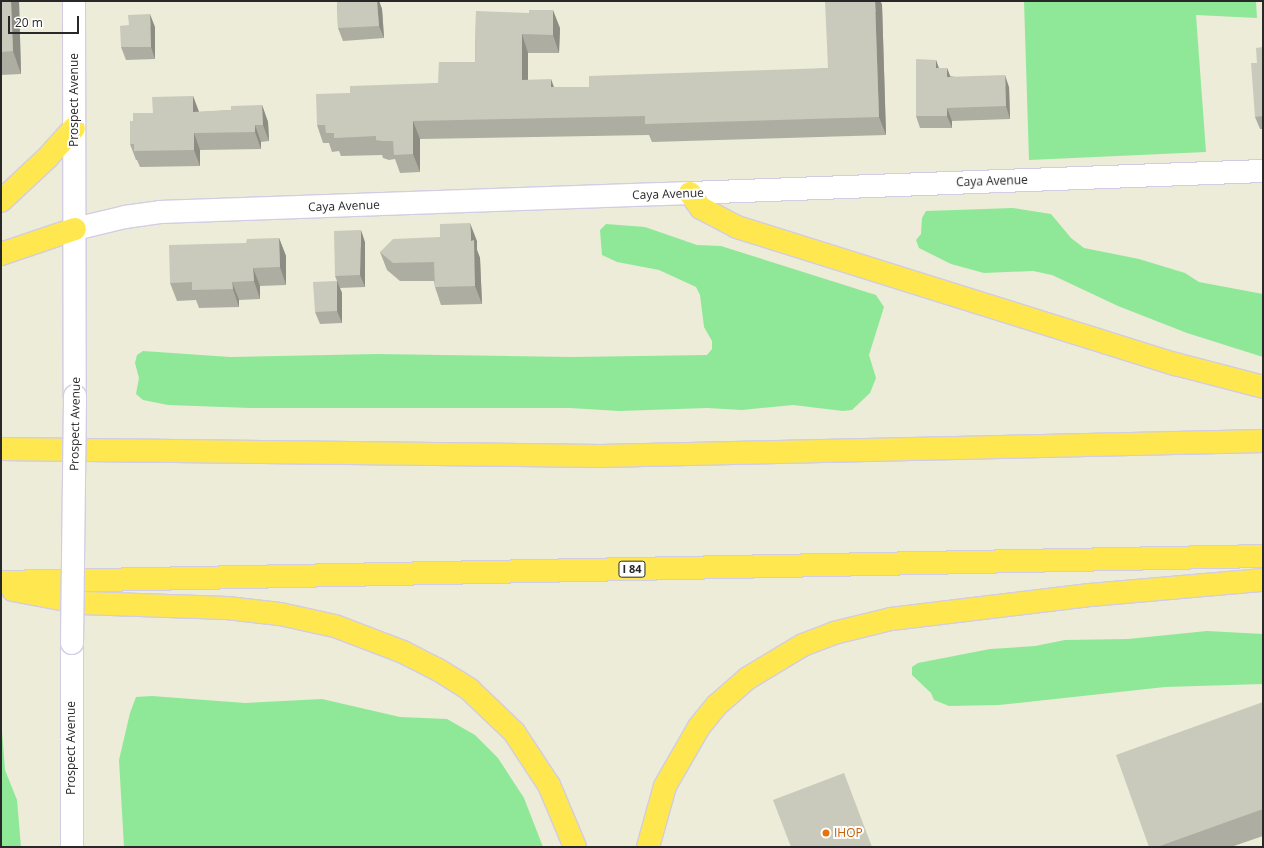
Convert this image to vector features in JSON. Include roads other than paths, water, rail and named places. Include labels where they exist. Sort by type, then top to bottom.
[{"type":"highway","points":[[1,201],[47,158],[74,128]]},
{"type":"highway","points":[[690,193],[701,208],[737,227],[1175,364],[1263,386]]},
{"type":"highway","points":[[1,254],[75,230]]},
{"type":"highway","points":[[1,449],[592,456],[1263,441]]},
{"type":"highway","name":"I 84","points":[[1,582],[1263,556]]},
{"type":"highway","points":[[648,847],[665,786],[699,728],[723,700],[748,678],[803,645],[840,631],[891,620],[1097,594],[1263,580]]},
{"type":"highway","points":[[1,587],[82,603],[227,608],[280,614],[335,626],[403,652],[437,669],[470,690],[514,732],[550,785],[575,847]]},
{"type":"main road","name":"Prospect Avenue","points":[[72,847],[72,643],[75,396],[74,1]]},
{"type":"main road","name":"Caya Avenue","points":[[75,230],[125,217],[160,212],[1263,171]]},
{"type":"place","name":"IHOP","points":[[826,833]]}]
